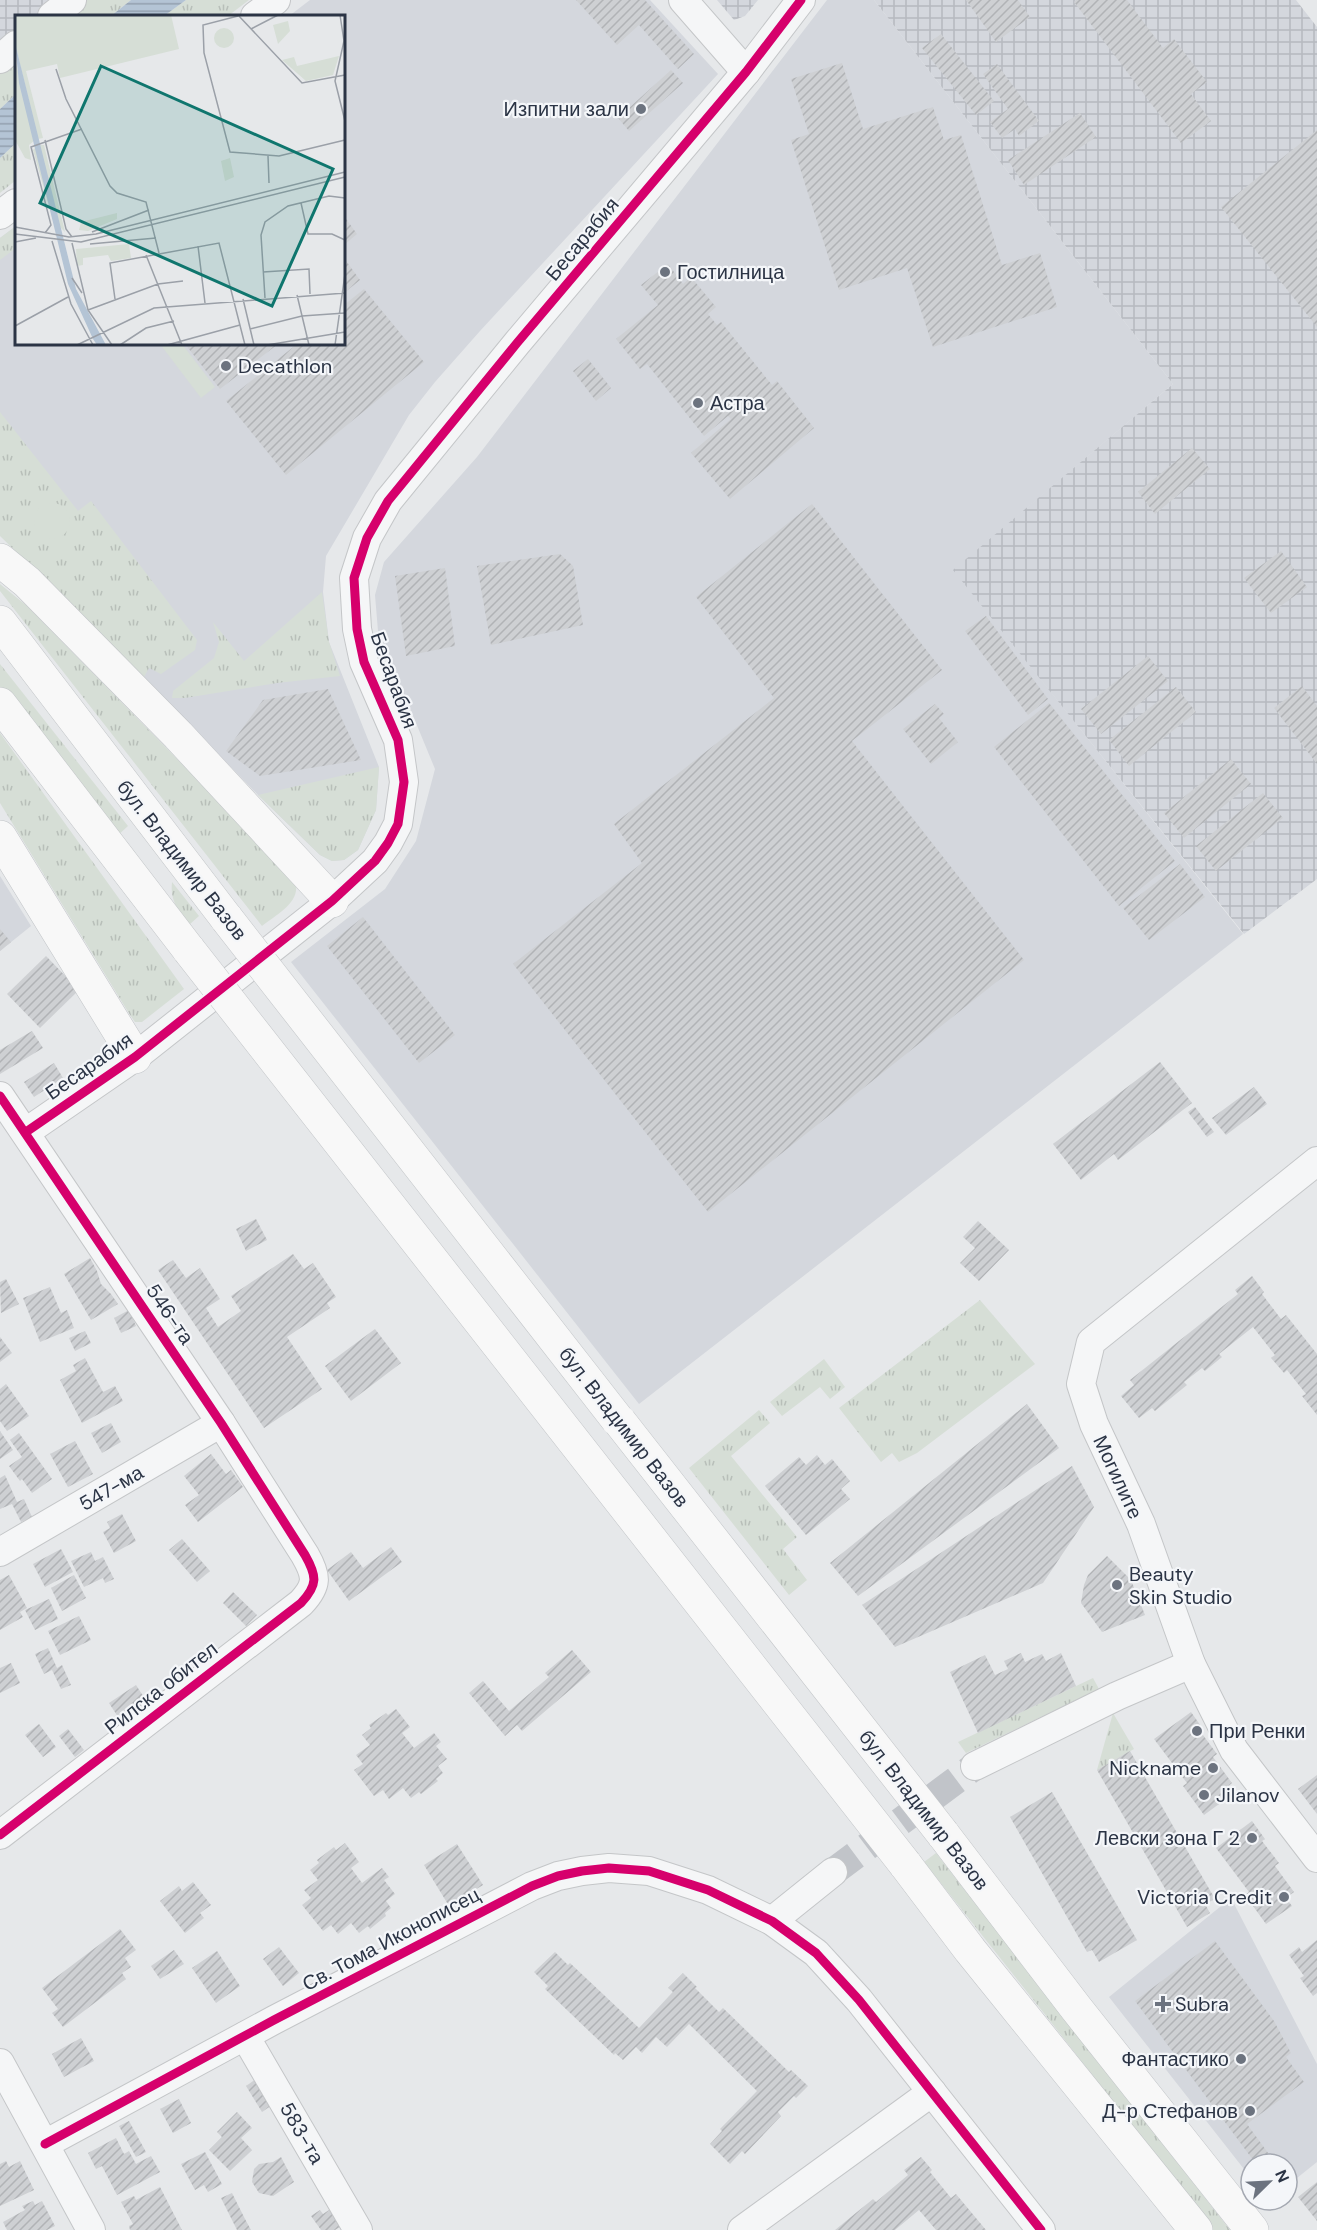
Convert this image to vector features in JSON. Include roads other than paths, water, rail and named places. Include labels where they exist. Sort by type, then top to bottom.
[{"type":"main road","points":[[0,560],[27,582],[178,735],[332,901]]},
{"type":"main road","name":"бул. Владимир Вазов","points":[[0,622],[227,919],[1251,2230]]},
{"type":"main road","points":[[0,704],[189,950],[970,1950],[1196,2230]]},
{"type":"main road","points":[[0,837],[135,1056]]},
{"type":"street","points":[[53,15],[72,0]]},
{"type":"street","points":[[256,15],[276,0]]},
{"type":"street","points":[[683,0],[746,72]]},
{"type":"street","name":"Бесарабия","points":[[26,1132],[135,1056],[332,901],[375,861],[388,843],[398,824],[405,782],[398,740],[364,662],[357,629],[354,578],[367,538],[395,492],[746,72],[801,0]]},
{"type":"street","points":[[0,58],[15,46]]},
{"type":"street","points":[[0,216],[15,204]]},
{"type":"street","name":"546-та","points":[[0,1096],[221,1423],[305,1555]]},
{"type":"street","name":"Могилите","points":[[1317,1161],[1091,1342],[1081,1384],[1094,1424],[1141,1524],[1191,1664],[1234,1750],[1317,1858]]},
{"type":"street","name":"547-ма","points":[[0,1552],[221,1423]]},
{"type":"street","name":"Рилска обител","points":[[0,1835],[301,1603],[311,1592],[315,1580],[305,1555]]},
{"type":"street","points":[[975,1766],[1117,1695],[1191,1664]]},
{"type":"street","name":"Св. Тома Иконописец","points":[[45,2144],[532,1886],[558,1876],[609,1868],[648,1871],[708,1890],[772,1921],[816,1953],[859,2000],[1041,2230]]},
{"type":"street","points":[[772,1921],[833,1872]]},
{"type":"street","name":"583-та","points":[[246,2036],[358,2230]]},
{"type":"street","points":[[0,2063],[91,2230]]},
{"type":"street","points":[[742,2230],[932,2092]]},
{"type":"water","points":[[131,0],[186,0],[165,15],[112,15]]},
{"type":"water","points":[[15,95],[15,144],[0,158],[0,109]]},
{"type":"tunnel","points":[[833,1872],[975,1766]]},
{"type":"place","name":"Изпитни зали","points":[[641,109]]},
{"type":"place","name":"Гостилница","points":[[665,272]]},
{"type":"place","name":"Decathlon","points":[[226,366]]},
{"type":"place","name":"Астра","points":[[698,403]]},
{"type":"place","name":"Beauty Skin Studio","points":[[1117,1585]]},
{"type":"place","name":"При Ренки","points":[[1197,1731]]},
{"type":"place","name":"Nickname","points":[[1213,1768]]},
{"type":"place","name":"Jilanov","points":[[1204,1795]]},
{"type":"place","name":"Левски зона Г 2","points":[[1252,1838]]},
{"type":"place","name":"Victoria Credit","points":[[1284,1897]]},
{"type":"place","name":"Subra","points":[[1163,2004]]},
{"type":"place","name":"Фантастико","points":[[1241,2059]]},
{"type":"place","name":"Д-р Стефанов","points":[[1250,2111]]}]
